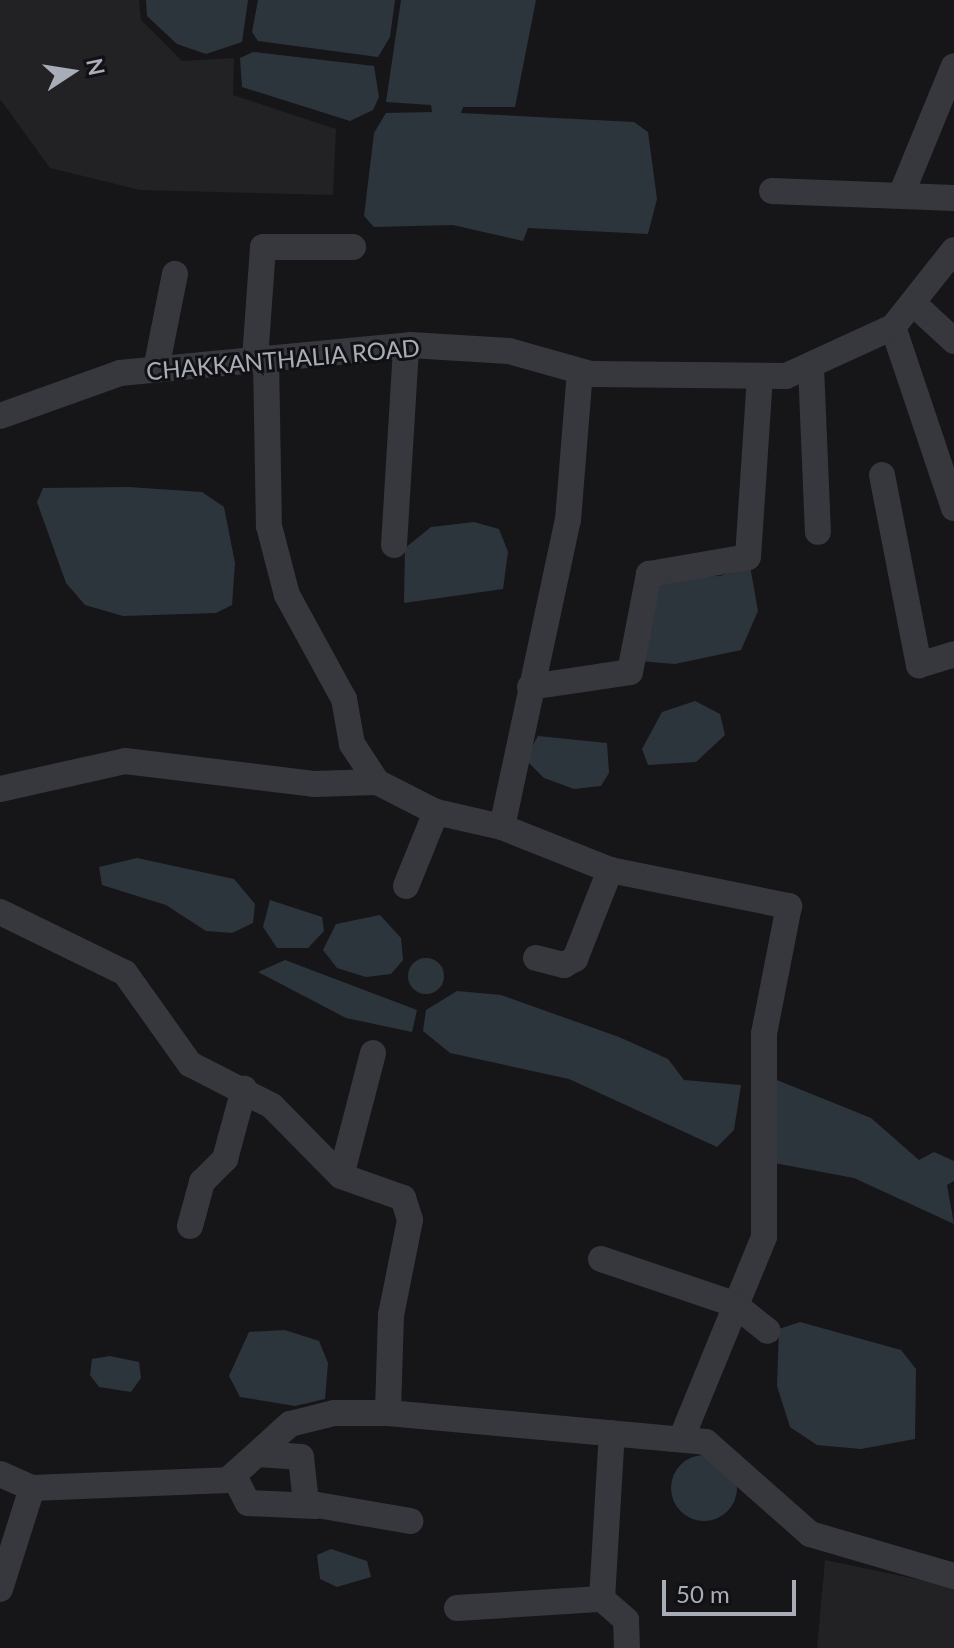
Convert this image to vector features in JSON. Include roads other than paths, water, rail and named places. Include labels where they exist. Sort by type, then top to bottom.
[{"type":"street","points":[[901,195],[954,66]]},
{"type":"street","points":[[772,191],[954,198]]},
{"type":"street","points":[[353,247],[263,247],[263,475],[276,554],[287,595],[344,699],[352,744],[377,782]]},
{"type":"street","name":"CHAKKANTHALIA ROAD","points":[[0,416],[120,373],[406,346],[509,351],[580,371],[760,376],[811,367],[893,327],[954,250]]},
{"type":"street","points":[[156,369],[175,274]]},
{"type":"street","points":[[913,303],[954,341]]},
{"type":"street","points":[[893,327],[953,500]]},
{"type":"street","points":[[394,545],[406,346]]},
{"type":"street","points":[[811,367],[818,532]]},
{"type":"street","points":[[502,827],[568,520],[580,371]]},
{"type":"street","points":[[530,687],[630,672],[649,574],[748,557],[760,376]]},
{"type":"street","points":[[882,475],[919,665],[954,654]]},
{"type":"street","points":[[0,789],[125,761],[314,784],[377,782],[436,812],[502,827],[610,870],[789,906],[764,1034],[764,1237],[682,1437]]},
{"type":"street","points":[[406,886],[436,812]]},
{"type":"street","points":[[536,958],[564,965],[575,959],[610,870]]},
{"type":"street","points":[[0,912],[125,973],[190,1064],[272,1106],[341,1176],[395,1193],[408,1208],[391,1315],[388,1413]]},
{"type":"street","points":[[341,1176],[373,1053]]},
{"type":"street","points":[[190,1226],[202,1182],[225,1159],[244,1089]]},
{"type":"street","points":[[601,1259],[734,1304],[768,1331]]},
{"type":"street","points":[[0,1474],[32,1488],[235,1478],[258,1454],[309,1418],[388,1413],[682,1437],[731,1459],[810,1534],[954,1576]]},
{"type":"street","points":[[602,1599],[612,1433]]},
{"type":"street","points":[[258,1454],[301,1457],[302,1496],[315,1506]]},
{"type":"street","points":[[235,1478],[248,1503],[315,1506],[410,1521]]},
{"type":"street","points":[[0,1589],[32,1488]]},
{"type":"street","points":[[457,1608],[602,1599],[626,1620],[627,1648]]}]
